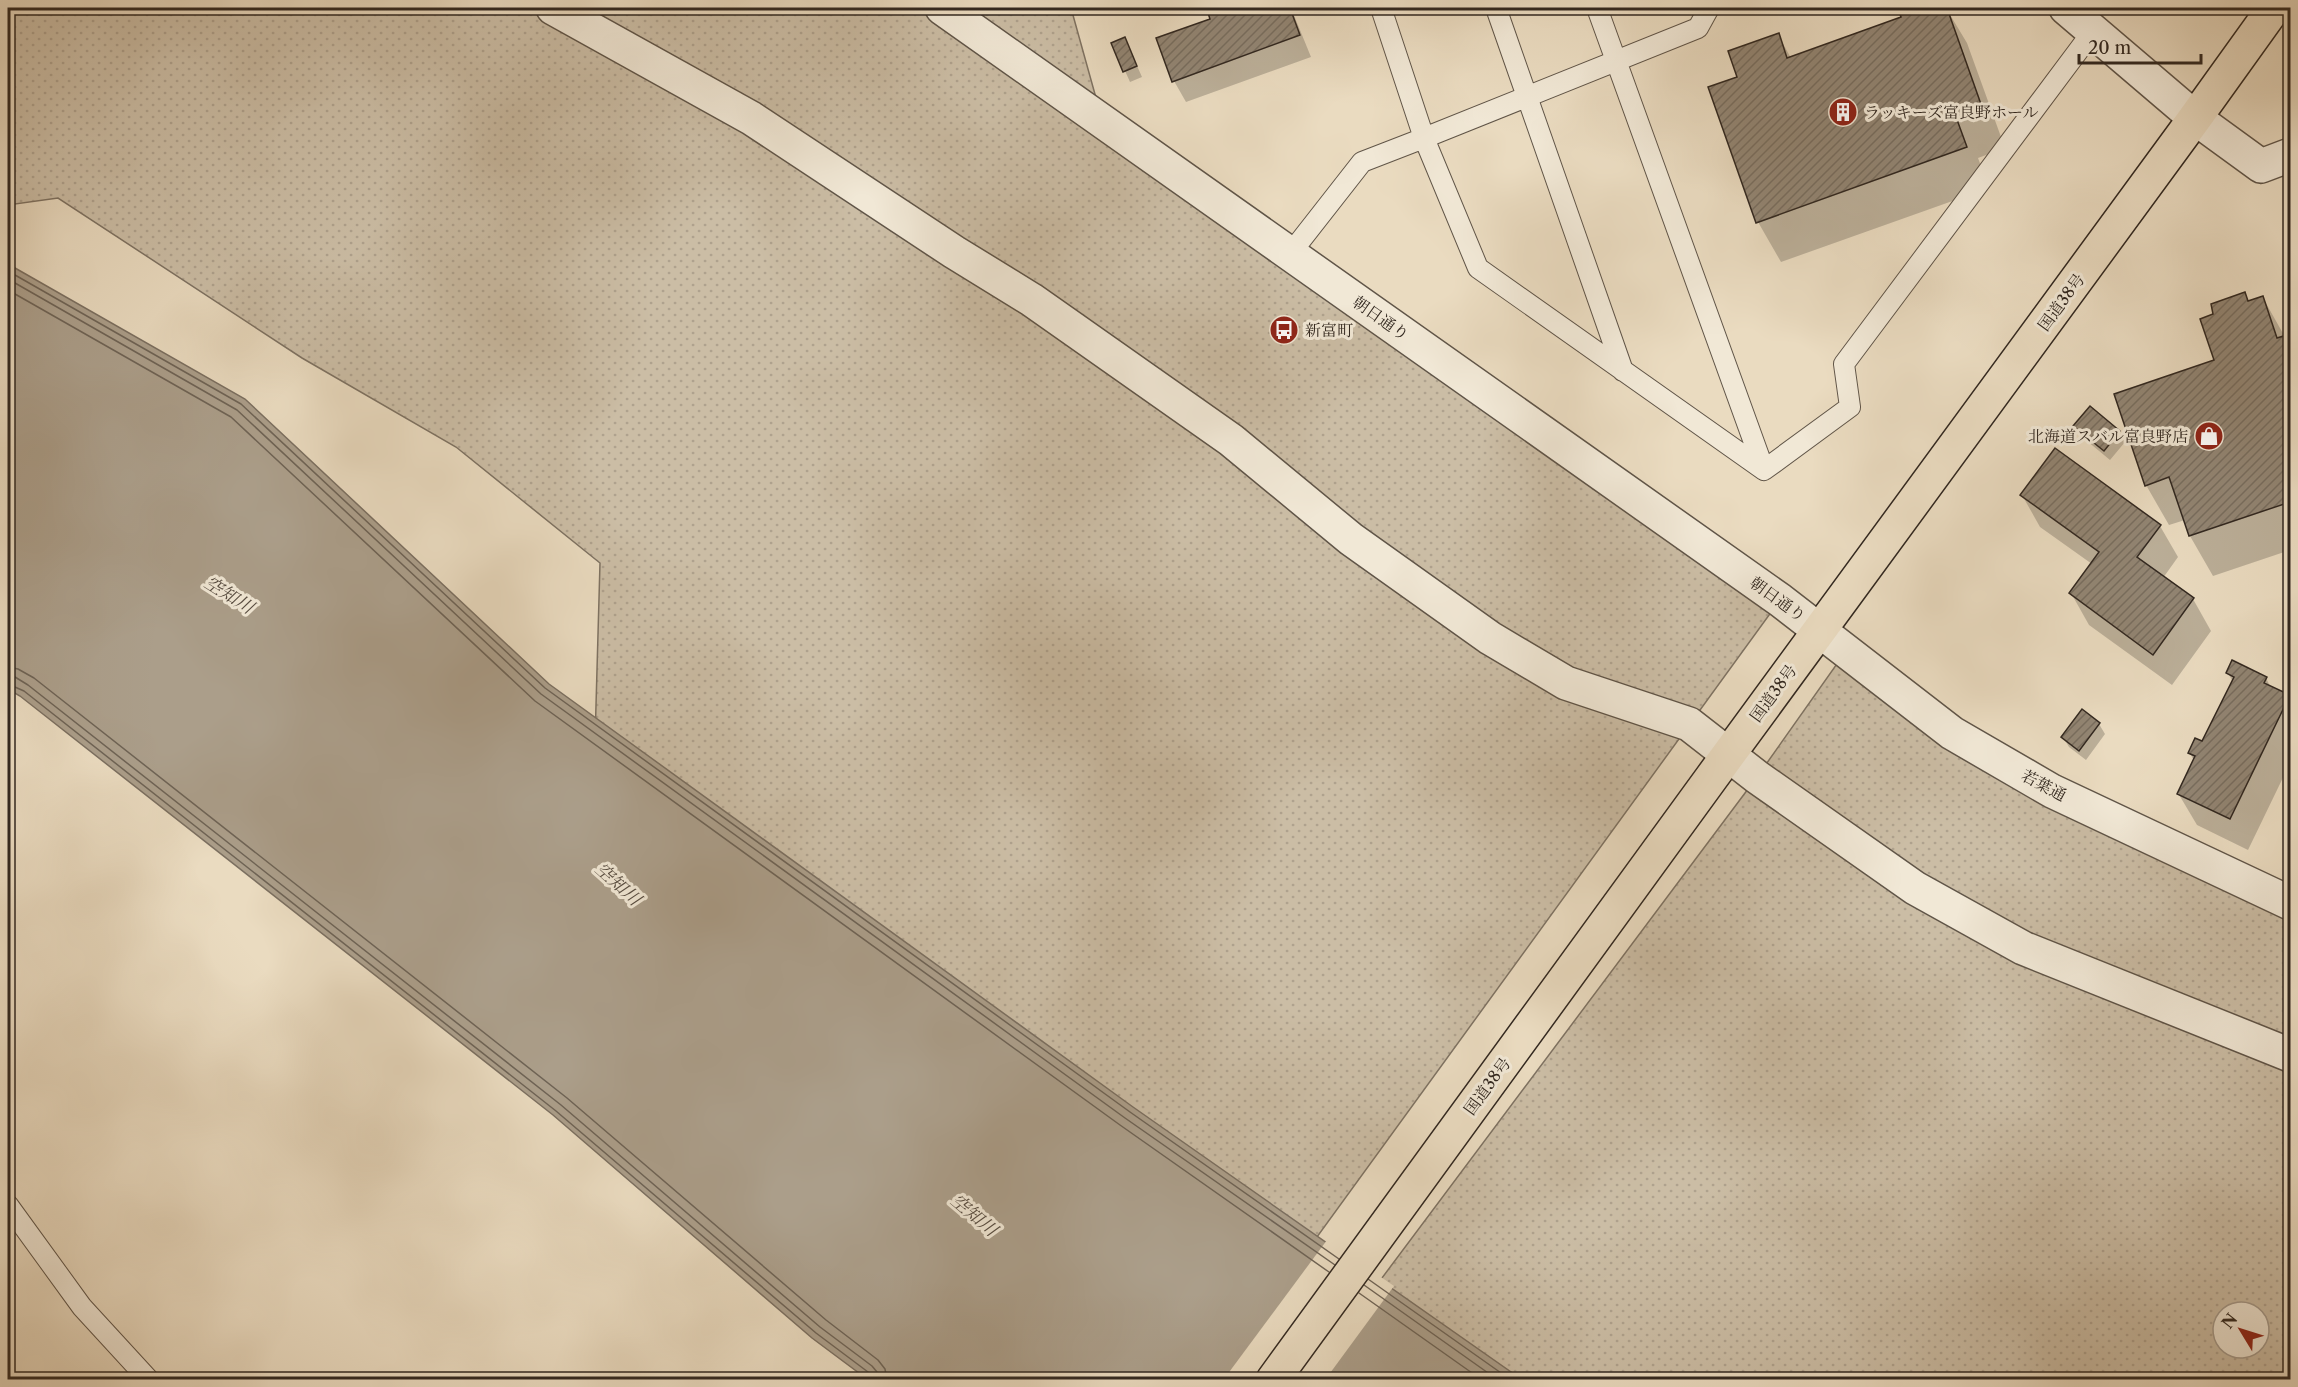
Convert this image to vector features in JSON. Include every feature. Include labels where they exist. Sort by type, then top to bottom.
[{"type":"highway","name":"国道38号","points":[[1273,1380],[2274,8]]},
{"type":"street","points":[[554,8],[751,118],[954,252],[1032,300],[1231,440],[1351,539],[1490,638],[1566,683],[1689,724],[1720,765],[1757,777],[1915,888],[2023,948],[2290,1055]]},
{"type":"street","name":"朝日通り","points":[[942,8],[1780,600],[1819,630]]},
{"type":"street","points":[[2066,8],[2195,118],[2261,166],[2290,156]]},
{"type":"street","name":"若葉通","points":[[1819,630],[1952,733],[2052,791],[2290,903]]},
{"type":"lane","points":[[1381,8],[1424,138],[1478,268],[1764,470]]},
{"type":"lane","points":[[1496,8],[1623,371]]},
{"type":"lane","points":[[1597,8],[1764,470]]},
{"type":"lane","points":[[1290,254],[1362,162],[1698,28],[1709,8]]},
{"type":"lane","points":[[1764,470],[1850,407],[1844,364],[2093,31]]},
{"type":"lane","points":[[8,1205],[82,1307],[149,1380]]},
{"type":"shaded area","points":[[8,8],[1071,8],[1103,123],[1780,600],[1293,1270],[595,741],[600,563],[456,447],[302,358],[58,198],[8,205]]},
{"type":"shaded area","points":[[1846,651],[1952,733],[2290,903],[2290,1379],[1454,1379],[1355,1314],[1757,777]]},
{"type":"water","name":"空知川","points":[[8,264],[245,399],[549,684],[1133,1107],[1521,1379],[867,1379],[812,1338],[553,1115],[20,696],[8,689]]},
{"type":"pier","points":[[1327,1240],[1394,1286],[1325,1380],[1224,1379]]},
{"type":"building","points":[[1229,8],[1230,11],[1241,8],[1290,8],[1300,35],[1172,82],[1156,38],[1210,19],[1208,13]]},
{"type":"building","name":"ラッキーズ富良野ホール","points":[[1898,8],[1947,8],[1982,107],[1956,117],[1967,147],[1756,223],[1708,87],[1737,77],[1728,51],[1779,33],[1787,58],[1901,17]]},
{"type":"building","points":[[1125,37],[1137,66],[1123,72],[1111,43]]},
{"type":"building","name":"北海道スバル富良野店","points":[[2245,292],[2248,301],[2263,296],[2277,338],[2290,334],[2290,502],[2189,536],[2169,477],[2145,486],[2114,394],[2214,360],[2200,319],[2213,314],[2211,304]]},
{"type":"building","points":[[2090,406],[2120,431],[2104,451],[2073,426]]},
{"type":"building","points":[[2055,448],[2161,525],[2137,557],[2194,598],[2153,655],[2069,593],[2099,552],[2020,495]]},
{"type":"building","points":[[2290,647],[2290,665],[2284,662]]},
{"type":"building","points":[[2232,660],[2267,677],[2264,683],[2290,695],[2230,819],[2177,794],[2195,756],[2188,753],[2195,738],[2202,741],[2234,677],[2226,673]]},
{"type":"building","points":[[2082,709],[2100,723],[2079,751],[2061,737]]},
{"type":"place","name":"ラッキーズ富良野ホール","points":[[1843,112]]},
{"type":"place","name":"新富町","points":[[1284,330]]},
{"type":"place","name":"北海道スバル富良野店","points":[[2209,436]]}]
